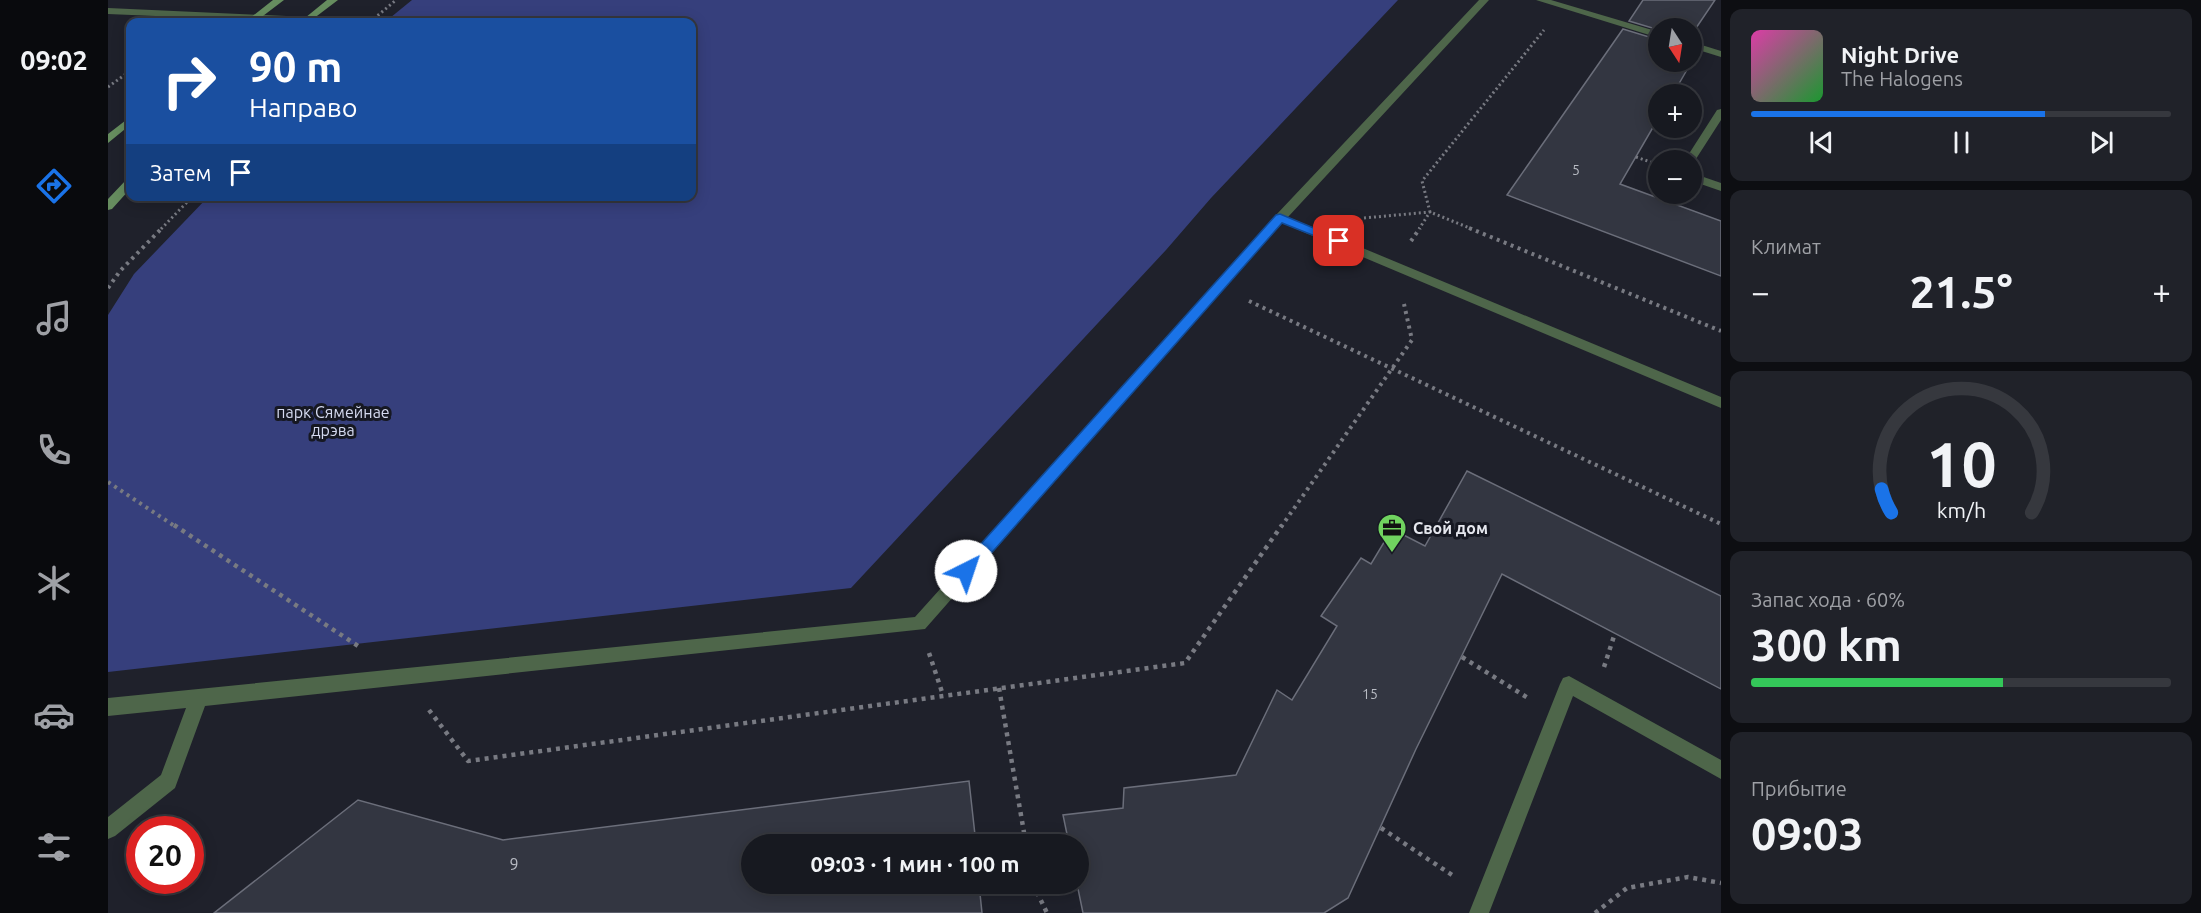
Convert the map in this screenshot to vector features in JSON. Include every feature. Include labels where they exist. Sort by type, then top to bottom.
[{"type":"main road","points":[[256,18],[279,0]]},
{"type":"main road","points":[[310,18],[333,0]]},
{"type":"main road","points":[[108,140],[126,124]]},
{"type":"main road","points":[[108,206],[126,187]]},
{"type":"lane","points":[[112,11],[132,0]]},
{"type":"lane","points":[[108,706],[919,624],[1280,218],[1484,0]]},
{"type":"lane","points":[[1541,0],[1648,32]]},
{"type":"lane","points":[[112,11],[222,18]]},
{"type":"lane","points":[[1702,48],[1721,54]]},
{"type":"lane","points":[[1696,150],[1721,112]]},
{"type":"lane","points":[[1702,180],[1721,187]]},
{"type":"lane","points":[[1280,218],[1721,402]]},
{"type":"lane","points":[[1482,905],[1569,684],[1721,770]]},
{"type":"lane","points":[[108,829],[168,781],[199,697]]},
{"type":"path","points":[[375,18],[396,0]]},
{"type":"path","points":[[1564,6],[1422,181],[1430,212],[1721,331]]},
{"type":"path","points":[[108,87],[126,73]]},
{"type":"path","points":[[1636,157],[1648,161]]},
{"type":"path","points":[[108,288],[120,271],[188,201]]},
{"type":"path","points":[[1218,287],[1721,524]]},
{"type":"path","points":[[108,482],[404,676]]},
{"type":"path","points":[[919,624],[943,695]]},
{"type":"path","points":[[1462,657],[1557,715]]},
{"type":"path","points":[[999,688],[1024,834]]},
{"type":"path","points":[[1381,828],[1482,905]]},
{"type":"path","points":[[1594,913],[1627,888],[1688,877],[1721,883]]},
{"type":"path","points":[[1038,894],[1047,913]]},
{"type":"green space","name":"парк Сямейнае дрэва","points":[[412,0],[1398,0],[1211,198],[1166,250],[851,588],[108,672],[108,315],[134,274],[204,201],[696,201],[696,18],[390,18]]},
{"type":"building","points":[[1643,0],[1715,0],[1702,19],[1648,18],[1648,27],[1629,21]]},
{"type":"building","points":[[1623,29],[1648,37],[1648,72],[1686,72],[1679,84],[1648,84],[1648,136],[1620,184],[1648,194],[1648,204],[1675,204],[1721,221],[1721,276],[1507,195]]},
{"type":"building","points":[[1467,471],[1721,596],[1721,689],[1502,574],[1416,749],[1348,898],[1324,913],[1083,913],[1079,894],[1089,894],[1089,834],[1067,834],[1063,815],[1123,808],[1124,788],[1236,775],[1277,690],[1292,700],[1337,626],[1321,616],[1361,558],[1371,564],[1392,529],[1425,546]]},
{"type":"building","points":[[969,781],[975,834],[741,834],[741,894],[980,894],[982,913],[214,913],[358,800],[503,840]]},
{"type":"place","name":"Свой дом","points":[[1392,554]]},
{"type":"route","points":[[966,571],[1280,218],[1339,241]]}]
